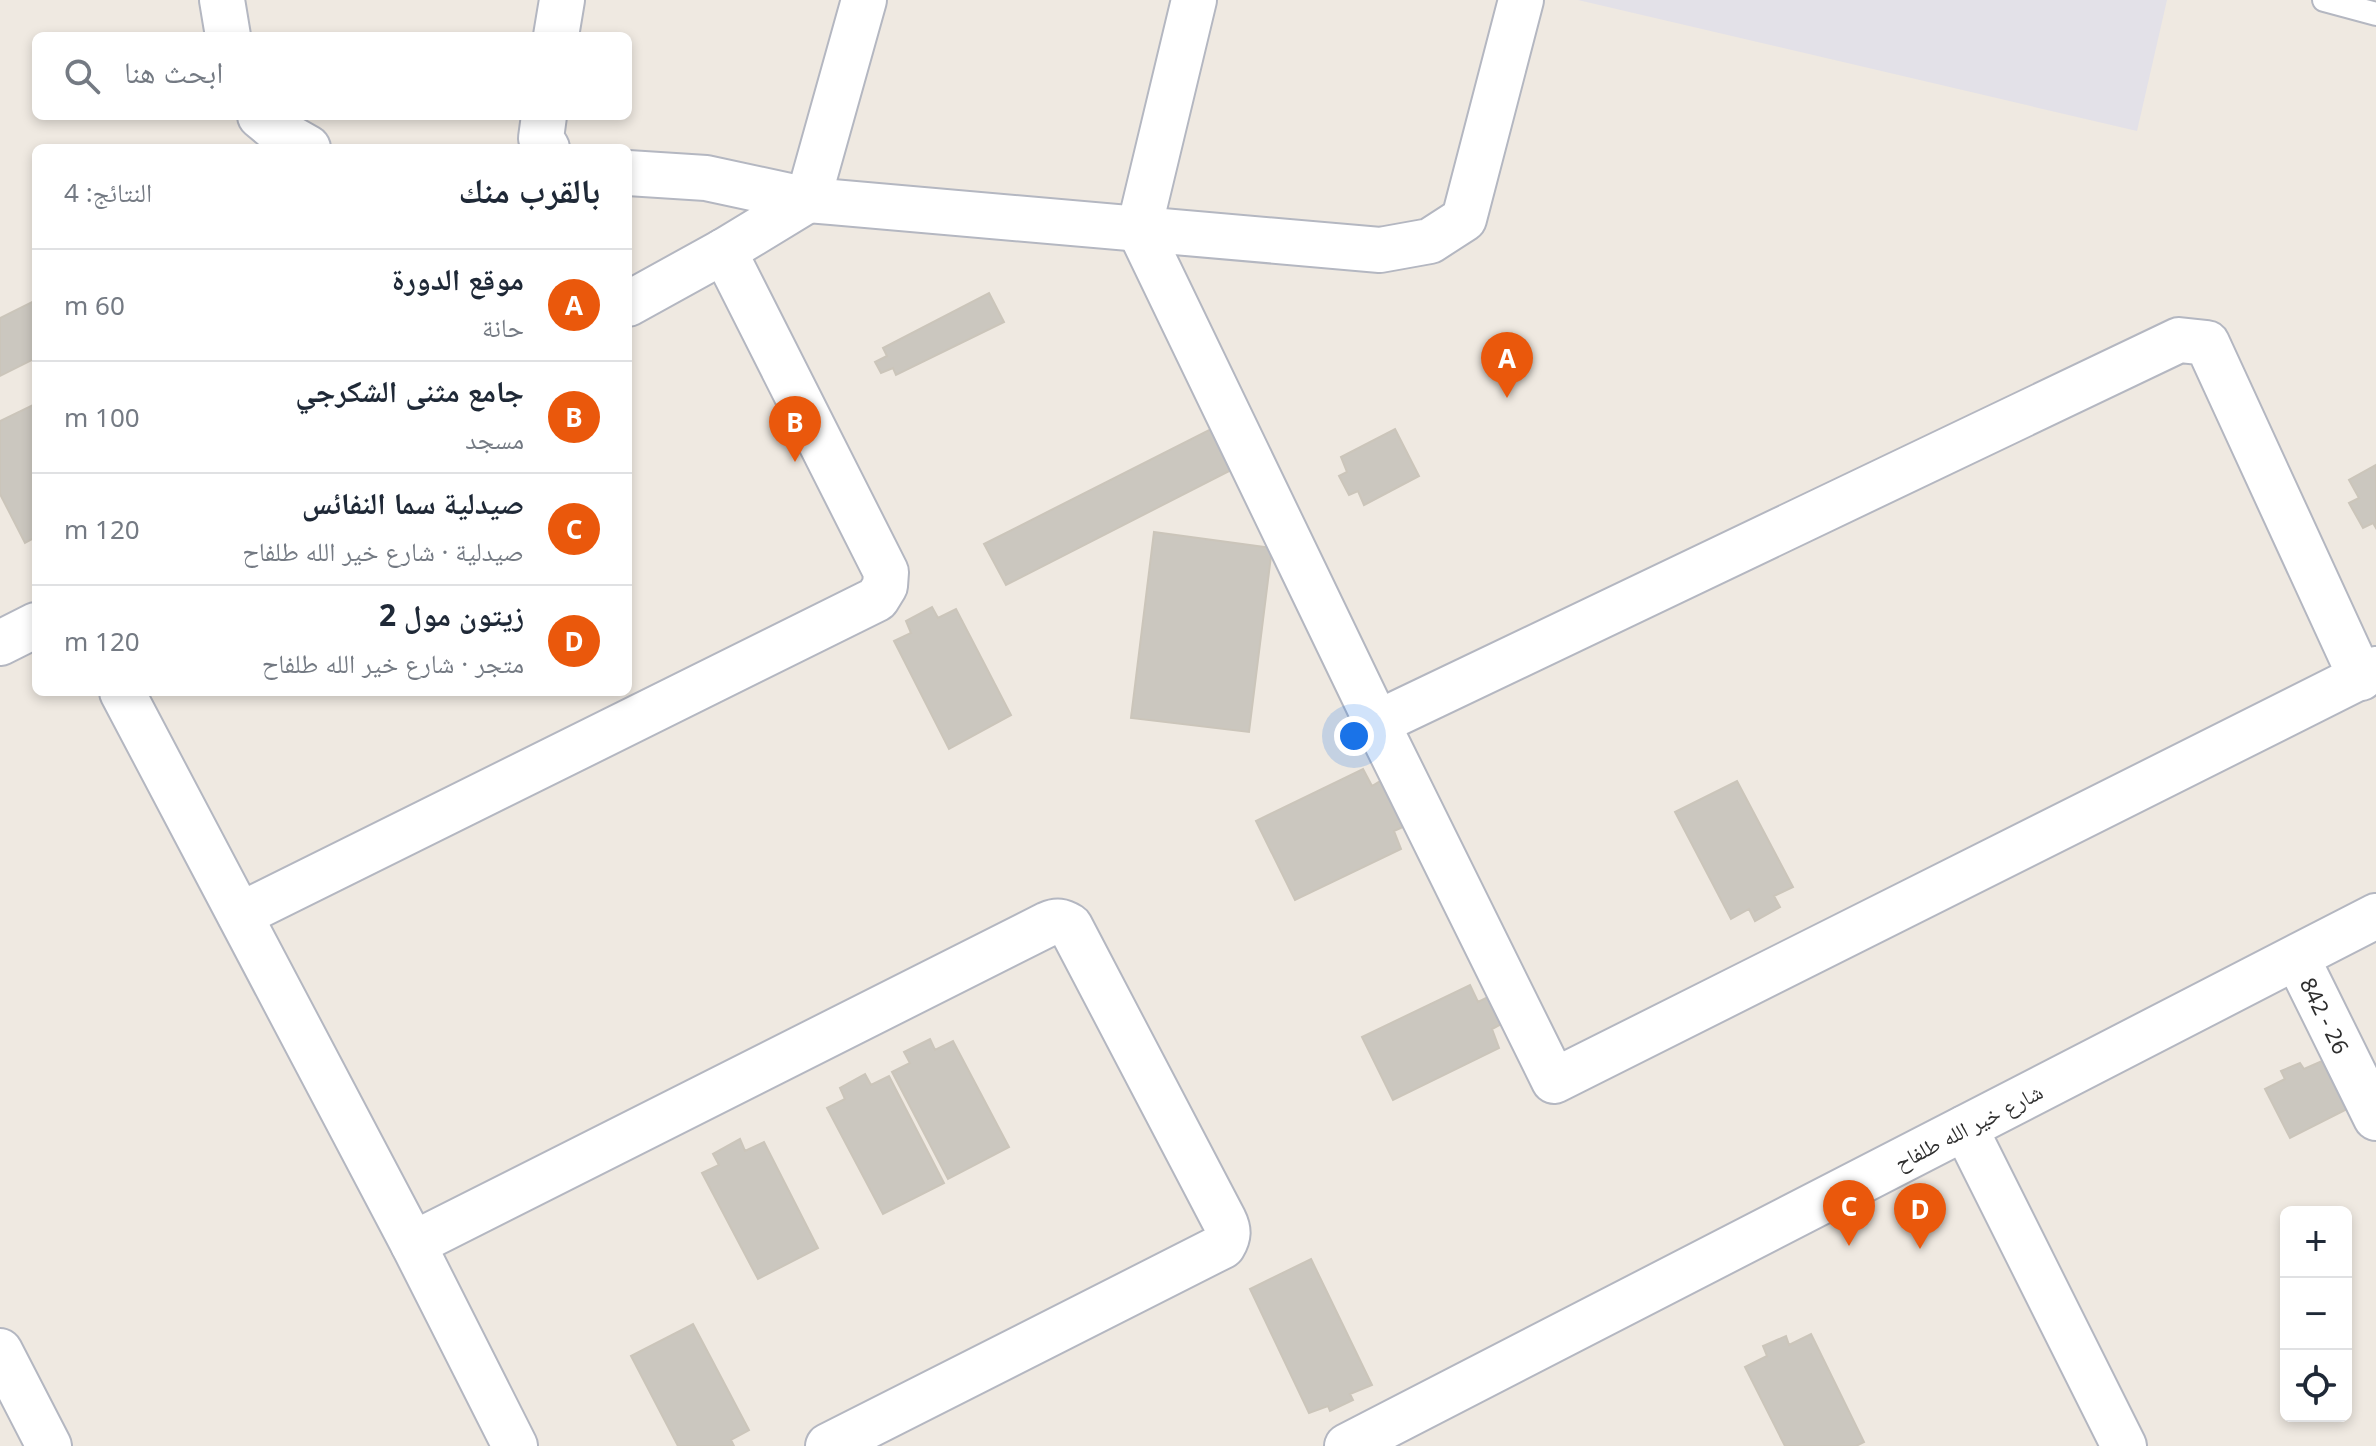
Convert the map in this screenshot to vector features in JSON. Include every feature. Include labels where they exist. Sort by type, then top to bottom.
[{"type":"street","points":[[222,0],[227,32]]},
{"type":"street","points":[[557,32],[562,0]]},
{"type":"street","points":[[632,302],[808,200],[864,0]]},
{"type":"street","points":[[1194,0],[1139,229],[1377,723],[1554,1081],[2368,674],[2207,343],[2179,340],[1377,723]]},
{"type":"street","points":[[632,173],[706,178],[808,200],[1380,250],[1430,241],[1464,219],[1521,0]]},
{"type":"street","points":[[265,120],[301,144]]},
{"type":"street","points":[[543,120],[541,138],[545,144]]},
{"type":"street","points":[[240,915],[877,599],[885,586],[886,572],[724,251]]},
{"type":"street","points":[[0,643],[32,627]]},
{"type":"street","points":[[124,696],[413,1244],[515,1446]]},
{"type":"street","name":"شارع خير الله طلفاح","points":[[1347,1446],[2376,916]]},
{"type":"street","points":[[413,1244],[1034,931],[1055,921],[1063,921],[1070,926],[1224,1220],[1228,1237],[1223,1246],[828,1446]]},
{"type":"street","name":"842 - 26","points":[[2297,958],[2376,1118]]},
{"type":"street","points":[[1965,1128],[2124,1446]]},
{"type":"street","points":[[0,1351],[49,1446]]},
{"type":"lane","points":[[2324,0],[2376,14]]},
{"type":"shaded area","points":[[1578,0],[2167,0],[2137,131]]},
{"type":"building","points":[[989,293],[1004,322],[896,375],[893,368],[881,373],[875,362],[887,356],[883,348]]},
{"type":"building","points":[[32,302],[32,360],[0,376],[0,318]]},
{"type":"building","points":[[32,405],[32,539],[25,543],[0,494],[0,421]]},
{"type":"building","points":[[1217,426],[1237,467],[1006,585],[984,544]]},
{"type":"building","points":[[1395,429],[1419,476],[1364,505],[1358,491],[1349,495],[1339,476],[1347,472],[1341,457]]},
{"type":"building","points":[[2376,465],[2376,528],[2373,523],[2363,528],[2349,503],[2359,498],[2349,480]]},
{"type":"building","points":[[1154,532],[1272,548],[1249,732],[1131,718]]},
{"type":"building","points":[[932,607],[938,618],[956,609],[1011,715],[949,749],[894,641],[911,633],[906,621]]},
{"type":"building","points":[[1363,769],[1372,786],[1382,780],[1405,826],[1394,831],[1401,849],[1295,900],[1256,821]]},
{"type":"building","points":[[1737,781],[1793,887],[1774,896],[1780,907],[1755,921],[1749,909],[1731,919],[1675,812]]},
{"type":"building","points":[[1470,985],[1478,1002],[1488,997],[1503,1023],[1492,1029],[1499,1048],[1393,1100],[1362,1037]]},
{"type":"building","points":[[930,1039],[935,1050],[953,1041],[1009,1147],[948,1179],[892,1072],[910,1063],[904,1052]]},
{"type":"building","points":[[2322,1061],[2347,1109],[2290,1138],[2265,1089],[2285,1079],[2281,1071],[2300,1063],[2304,1069]]},
{"type":"building","points":[[865,1074],[871,1085],[889,1076],[944,1183],[883,1214],[827,1108],[845,1099],[840,1088]]},
{"type":"building","points":[[740,1139],[745,1151],[764,1142],[818,1248],[758,1279],[702,1173],[719,1165],[713,1154]]},
{"type":"building","points":[[1311,1259],[1372,1385],[1350,1394],[1353,1400],[1330,1411],[1328,1406],[1309,1413],[1250,1289]]},
{"type":"building","points":[[693,1324],[749,1430],[731,1440],[734,1446],[678,1446],[631,1356]]},
{"type":"building","points":[[1811,1334],[1864,1442],[1856,1446],[1785,1446],[1745,1367],[1767,1356],[1763,1346],[1786,1336],[1789,1345]]},
{"type":"place","name":"موقع الدورة","points":[[1507,398]]},
{"type":"place","name":"جامع مثنى الشكرجي","points":[[795,462]]},
{"type":"place","name":"صيدلية سما النفائس","points":[[1849,1246]]},
{"type":"place","name":"زيتون مول 2","points":[[1920,1249]]}]
